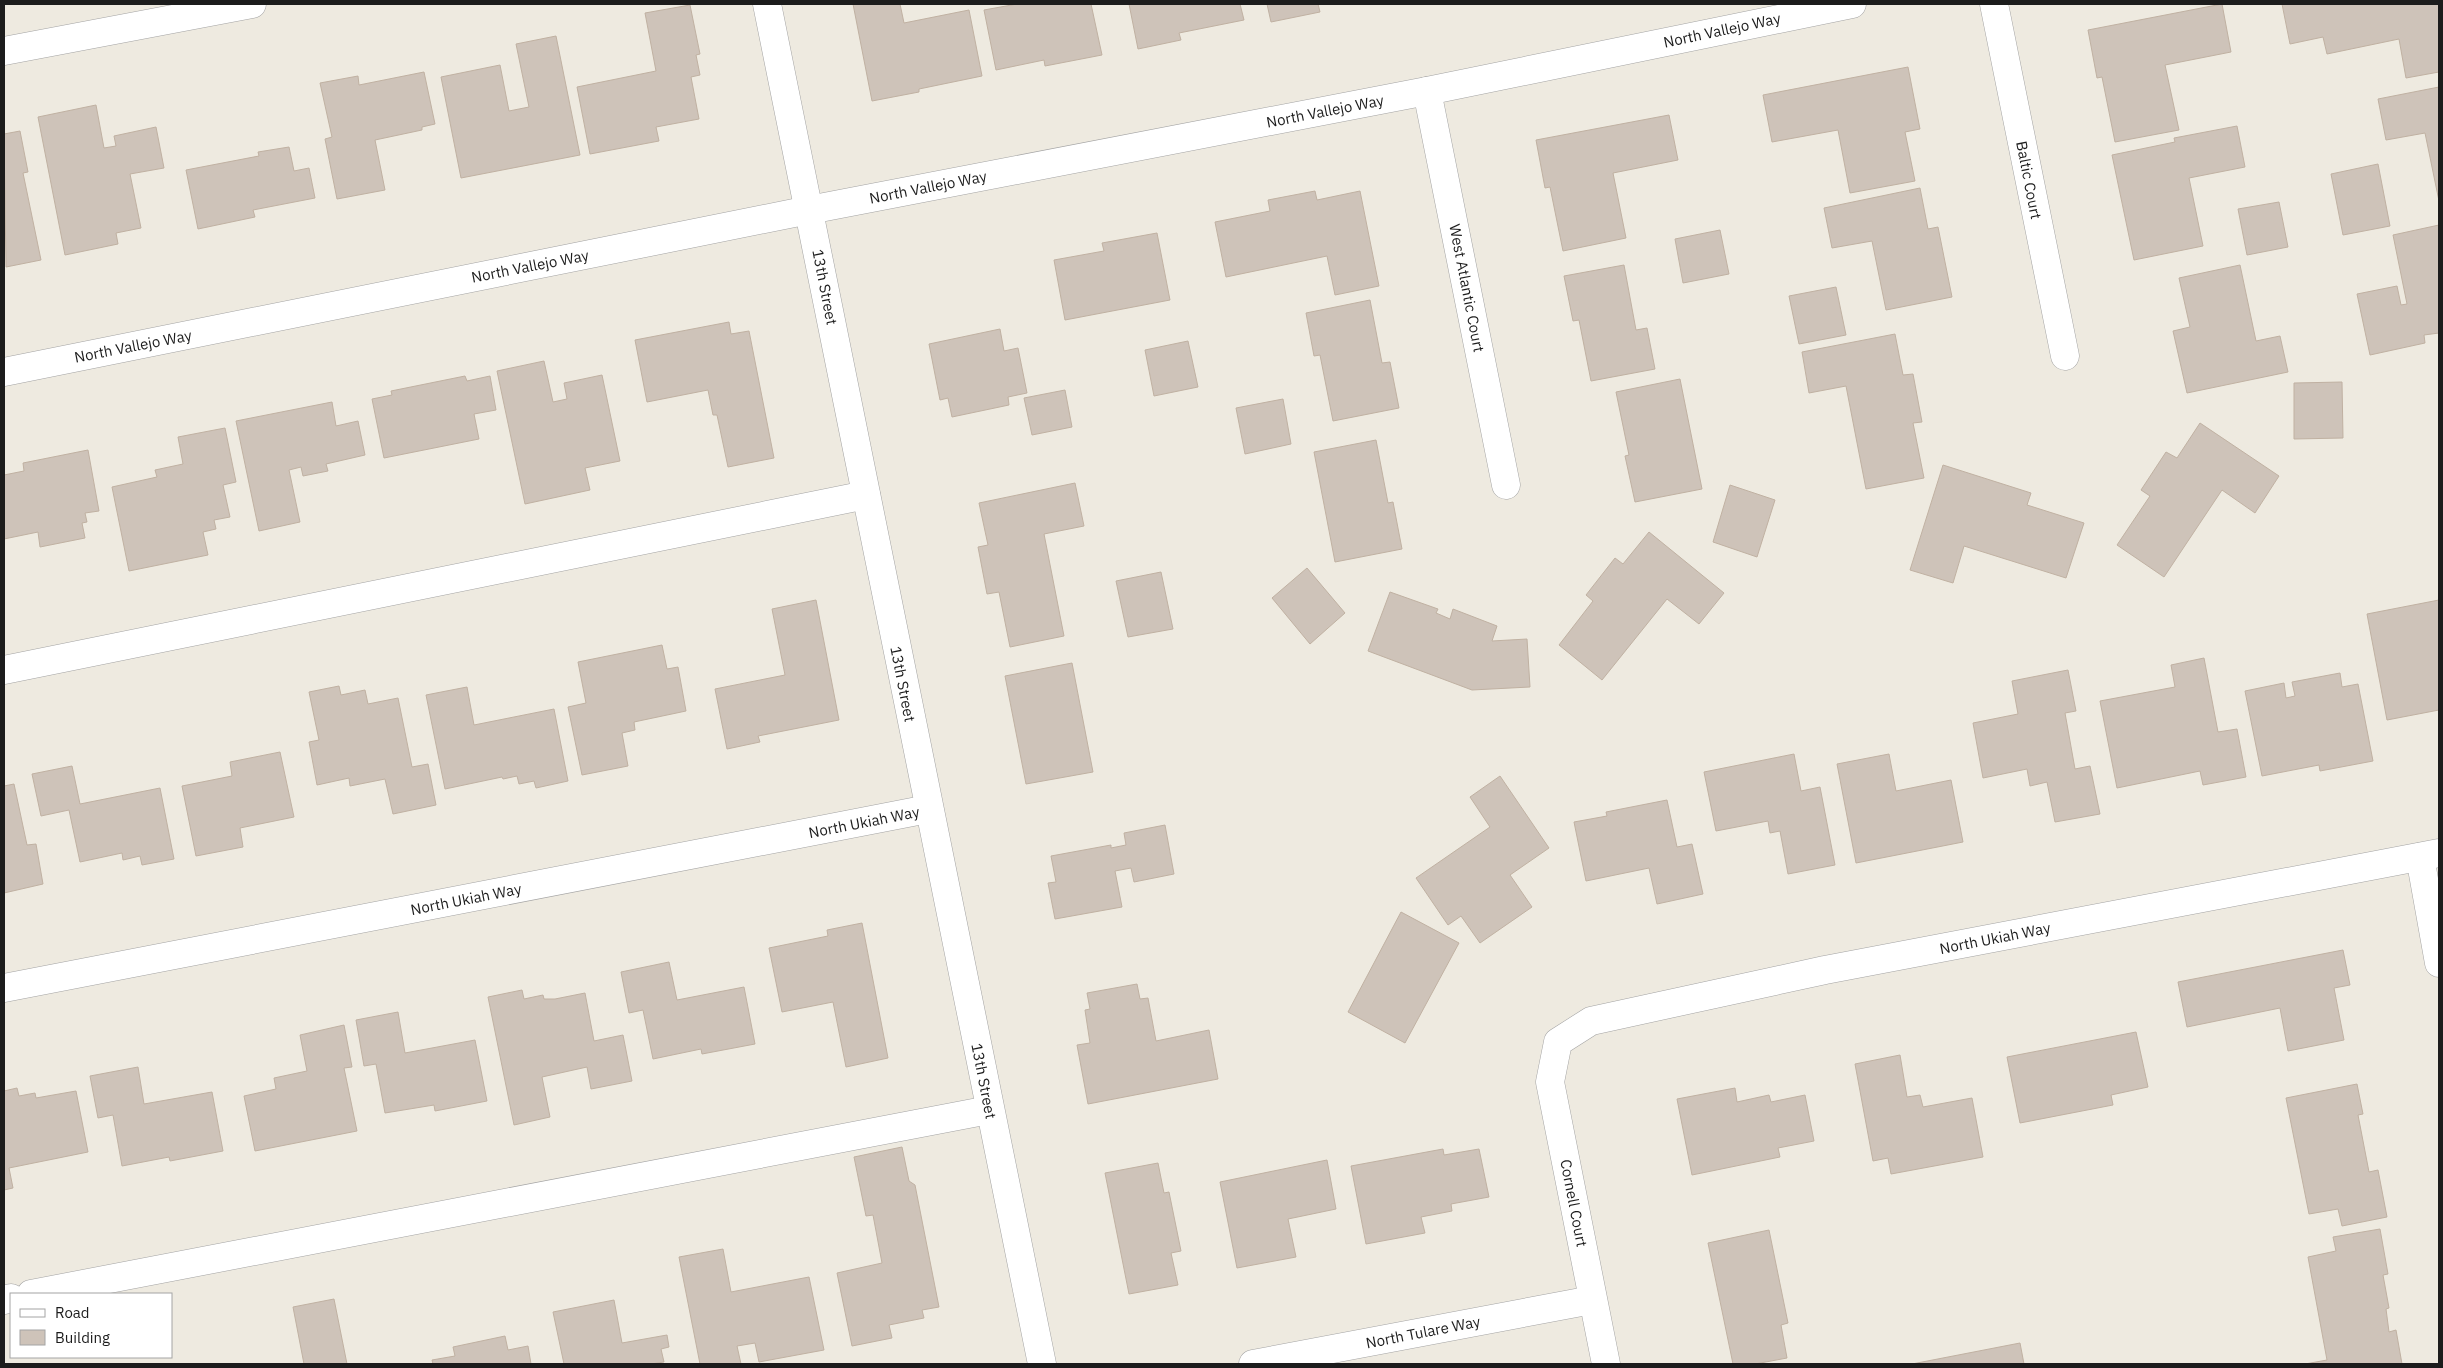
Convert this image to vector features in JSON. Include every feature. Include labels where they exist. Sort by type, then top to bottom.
[{"type":"street","points":[[4,51],[252,4]]},
{"type":"street","name":"13th Street","points":[[767,4],[928,809],[1042,1364]]},
{"type":"street","name":"North Vallejo Way","points":[[4,372],[809,210],[1428,91],[1852,4]]},
{"type":"street","name":"Baltic Court","points":[[1994,4],[2065,356]]},
{"type":"street","name":"West Atlantic Court","points":[[1428,91],[1506,485]]},
{"type":"street","points":[[4,670],[866,495]]},
{"type":"street","name":"North Ukiah Way","points":[[4,988],[928,809]]},
{"type":"street","points":[[2430,855],[2439,964]]},
{"type":"street","name":"North Ukiah Way","points":[[1558,1042],[1591,1021],[1825,970],[2430,855]]},
{"type":"street","name":"Cornell Court","points":[[1558,1042],[1550,1082],[1606,1364]]},
{"type":"street","points":[[36,1293],[990,1110]]},
{"type":"street","name":"North Tulare Way","points":[[1253,1364],[1592,1300]]},
{"type":"building","points":[[853,4],[900,4],[904,23],[969,10],[982,76],[919,89],[919,92],[872,101]]},
{"type":"building","points":[[1017,4],[1091,4],[1102,55],[1045,66],[1044,60],[996,70],[984,10]]},
{"type":"building","points":[[1129,4],[1240,4],[1244,20],[1179,33],[1181,40],[1138,49]]},
{"type":"building","points":[[1267,4],[1318,4],[1320,12],[1271,22]]},
{"type":"building","points":[[2222,4],[2231,52],[2165,65],[2179,130],[2115,142],[2102,77],[2097,78],[2088,30]]},
{"type":"building","points":[[2282,4],[2439,4],[2439,72],[2406,78],[2399,39],[2327,54],[2323,37],[2290,44]]},
{"type":"building","points":[[690,5],[700,54],[696,55],[700,75],[691,77],[699,119],[656,127],[659,141],[590,154],[577,87],[656,71],[645,13]]},
{"type":"building","points":[[556,36],[580,155],[461,178],[441,77],[500,65],[509,111],[529,107],[516,44]]},
{"type":"building","points":[[1908,67],[1920,129],[1905,132],[1915,181],[1850,193],[1838,130],[1772,142],[1763,95]]},
{"type":"building","points":[[424,72],[435,124],[422,127],[422,130],[375,140],[385,190],[337,199],[325,139],[332,137],[320,83],[358,76],[359,85]]},
{"type":"building","points":[[2439,87],[2439,201],[2425,133],[2386,140],[2378,99]]},
{"type":"building","points":[[96,105],[104,148],[116,146],[114,136],[156,127],[164,168],[130,174],[141,228],[116,233],[118,244],[65,255],[38,117]]},
{"type":"building","points":[[1669,115],[1678,160],[1613,173],[1626,238],[1563,251],[1550,187],[1545,188],[1536,140]]},
{"type":"building","points":[[2237,126],[2245,167],[2189,178],[2203,246],[2134,260],[2112,155],[2175,142],[2174,138]]},
{"type":"building","points":[[20,131],[28,172],[23,173],[41,260],[6,267],[4,134]]},
{"type":"building","points":[[289,147],[294,171],[309,168],[315,198],[253,210],[255,217],[198,229],[186,170],[259,156],[258,152]]},
{"type":"building","points":[[2378,164],[2390,226],[2343,235],[2331,174]]},
{"type":"building","points":[[1920,188],[1928,229],[1938,227],[1952,297],[1886,310],[1872,241],[1832,248],[1824,208]]},
{"type":"building","points":[[1315,191],[1317,200],[1360,191],[1379,286],[1335,295],[1327,256],[1226,277],[1215,222],[1270,211],[1268,200]]},
{"type":"building","points":[[2279,202],[2288,247],[2247,255],[2238,209]]},
{"type":"building","points":[[2439,225],[2439,333],[2424,335],[2425,343],[2370,355],[2357,294],[2397,286],[2401,305],[2407,304],[2393,235]]},
{"type":"building","points":[[1720,230],[1729,274],[1683,283],[1675,239]]},
{"type":"building","points":[[1157,233],[1170,300],[1065,320],[1054,260],[1104,251],[1102,243]]},
{"type":"building","points":[[1624,265],[1636,330],[1647,328],[1655,369],[1591,381],[1579,320],[1573,321],[1564,276]]},
{"type":"building","points":[[2240,265],[2256,341],[2280,336],[2288,372],[2187,393],[2173,331],[2190,327],[2179,278]]},
{"type":"building","points":[[1836,287],[1846,335],[1799,344],[1789,296]]},
{"type":"building","points":[[1370,300],[1382,363],[1390,362],[1399,408],[1333,421],[1320,355],[1314,356],[1306,313]]},
{"type":"building","points":[[729,322],[731,334],[749,331],[774,458],[728,467],[717,415],[713,415],[708,390],[647,402],[635,340]]},
{"type":"building","points":[[1000,329],[1004,351],[1018,348],[1027,393],[1008,397],[1009,405],[952,417],[948,398],[940,400],[929,344]]},
{"type":"building","points":[[1895,334],[1903,375],[1913,374],[1922,422],[1913,423],[1924,478],[1866,489],[1846,386],[1809,393],[1802,352]]},
{"type":"building","points":[[1188,341],[1198,387],[1154,396],[1145,350]]},
{"type":"building","points":[[544,361],[553,402],[567,399],[564,383],[602,375],[620,461],[585,468],[590,490],[525,504],[497,371]]},
{"type":"building","points":[[465,376],[467,381],[490,376],[496,410],[474,414],[479,439],[384,458],[372,399],[392,395],[391,391]]},
{"type":"building","points":[[1680,379],[1702,489],[1635,502],[1625,456],[1629,455],[1616,392]]},
{"type":"building","points":[[2342,382],[2343,438],[2294,439],[2294,383]]},
{"type":"building","points":[[1065,390],[1072,427],[1032,435],[1024,398]]},
{"type":"building","points":[[1283,399],[1291,444],[1245,454],[1236,408]]},
{"type":"building","points":[[332,402],[336,426],[358,421],[365,455],[326,464],[328,471],[303,476],[301,467],[289,470],[300,522],[259,531],[236,421]]},
{"type":"building","points":[[2200,423],[2279,476],[2255,513],[2222,490],[2164,577],[2117,545],[2150,496],[2141,490],[2166,452],[2177,458]]},
{"type":"building","points":[[225,428],[236,482],[223,485],[230,517],[214,520],[216,529],[203,532],[208,555],[129,571],[112,487],[157,477],[155,470],[183,464],[178,437]]},
{"type":"building","points":[[1376,440],[1388,503],[1393,502],[1402,549],[1335,562],[1314,452]]},
{"type":"building","points":[[88,450],[99,511],[85,513],[87,522],[82,523],[85,538],[40,547],[38,532],[4,539],[4,475],[24,471],[23,463]]},
{"type":"building","points":[[1943,465],[2031,493],[2027,505],[2084,523],[2066,578],[1964,546],[1953,583],[1910,570]]},
{"type":"building","points":[[1075,483],[1084,526],[1044,534],[1064,636],[1010,647],[999,592],[987,594],[978,547],[988,545],[979,503]]},
{"type":"building","points":[[1730,485],[1775,500],[1757,557],[1713,542]]},
{"type":"building","points":[[1649,532],[1724,593],[1699,624],[1667,599],[1602,680],[1559,645],[1593,601],[1586,595],[1615,558],[1623,564]]},
{"type":"building","points":[[1307,568],[1345,613],[1310,644],[1272,598]]},
{"type":"building","points":[[1161,572],[1173,629],[1128,637],[1116,581]]},
{"type":"building","points":[[1390,592],[1438,609],[1436,613],[1450,619],[1453,609],[1497,626],[1492,641],[1527,639],[1530,687],[1472,690],[1368,651]]},
{"type":"building","points":[[816,600],[839,720],[758,736],[760,742],[727,749],[715,689],[785,675],[772,609]]},
{"type":"building","points":[[2439,600],[2439,710],[2387,720],[2367,614]]},
{"type":"building","points":[[662,645],[667,669],[678,667],[686,711],[634,722],[635,730],[622,733],[628,766],[582,775],[568,707],[586,703],[578,662]]},
{"type":"building","points":[[2204,658],[2218,732],[2237,729],[2246,777],[2203,785],[2200,771],[2117,788],[2100,701],[2175,687],[2171,665]]},
{"type":"building","points":[[1072,663],[1093,772],[1026,784],[1005,676]]},
{"type":"building","points":[[2068,670],[2076,711],[2065,713],[2075,769],[2090,766],[2100,814],[2055,822],[2047,782],[2030,786],[2027,769],[1983,778],[1973,723],[2018,714],[2012,681]]},
{"type":"building","points":[[2340,673],[2342,687],[2358,684],[2373,761],[2320,771],[2319,765],[2262,776],[2245,691],[2284,683],[2286,698],[2295,696],[2292,682]]},
{"type":"building","points":[[339,686],[341,695],[365,690],[368,704],[398,698],[412,767],[428,764],[436,805],[393,814],[385,779],[350,786],[349,778],[317,785],[309,742],[319,740],[309,692]]},
{"type":"building","points":[[467,687],[474,725],[554,709],[568,781],[536,788],[534,781],[519,784],[517,776],[503,779],[502,777],[445,789],[426,695]]},
{"type":"building","points":[[280,752],[294,817],[240,828],[243,847],[196,856],[182,786],[232,776],[230,762]]},
{"type":"building","points":[[1794,754],[1801,791],[1820,787],[1835,865],[1788,874],[1780,831],[1770,833],[1768,821],[1716,831],[1704,772]]},
{"type":"building","points":[[1889,754],[1896,791],[1951,780],[1963,842],[1856,863],[1837,764]]},
{"type":"building","points":[[72,766],[80,804],[160,788],[174,859],[142,865],[140,856],[123,860],[122,853],[80,862],[69,810],[41,816],[32,774]]},
{"type":"building","points":[[1500,776],[1549,848],[1510,875],[1532,907],[1480,943],[1461,916],[1448,925],[1416,878],[1490,827],[1470,797]]},
{"type":"building","points":[[14,784],[27,845],[36,844],[43,884],[4,893],[4,786]]},
{"type":"building","points":[[1667,800],[1677,847],[1692,844],[1703,894],[1657,904],[1649,868],[1586,881],[1574,822],[1607,816],[1606,812]]},
{"type":"building","points":[[1165,825],[1174,874],[1134,882],[1131,868],[1115,871],[1122,907],[1055,919],[1048,883],[1056,882],[1051,856],[1111,845],[1111,848],[1126,845],[1124,833]]},
{"type":"building","points":[[1401,912],[1459,943],[1405,1043],[1348,1012]]},
{"type":"building","points":[[862,923],[888,1058],[846,1067],[833,1002],[782,1012],[769,948],[828,936],[827,930]]},
{"type":"building","points":[[2343,950],[2350,985],[2334,988],[2344,1040],[2288,1051],[2280,1008],[2187,1027],[2178,982]]},
{"type":"building","points":[[669,962],[677,1000],[744,987],[755,1044],[702,1054],[701,1049],[653,1059],[643,1010],[629,1013],[621,972]]},
{"type":"building","points":[[1137,984],[1140,999],[1148,998],[1156,1041],[1209,1030],[1218,1079],[1088,1104],[1077,1045],[1090,1043],[1085,1010],[1090,1009],[1087,993]]},
{"type":"building","points":[[522,990],[524,999],[543,995],[544,999],[555,999],[585,993],[594,1041],[623,1035],[632,1081],[591,1089],[587,1067],[542,1077],[550,1117],[514,1125],[488,997]]},
{"type":"building","points":[[398,1012],[405,1053],[475,1040],[487,1101],[435,1111],[434,1105],[385,1113],[376,1064],[364,1066],[356,1020]]},
{"type":"building","points":[[344,1025],[352,1067],[344,1068],[357,1131],[255,1151],[244,1096],[276,1089],[274,1078],[307,1071],[300,1035]]},
{"type":"building","points":[[2136,1032],[2148,1087],[2111,1095],[2113,1105],[2020,1123],[2007,1057]]},
{"type":"building","points":[[1900,1055],[1907,1097],[1920,1095],[1923,1107],[1972,1098],[1983,1157],[1891,1174],[1888,1158],[1873,1161],[1855,1064]]},
{"type":"building","points":[[138,1067],[144,1104],[212,1092],[223,1151],[170,1161],[169,1157],[122,1166],[113,1115],[98,1118],[90,1076]]},
{"type":"building","points":[[2357,1084],[2363,1114],[2358,1115],[2369,1172],[2378,1170],[2387,1217],[2342,1226],[2338,1209],[2309,1214],[2286,1098]]},
{"type":"building","points":[[17,1088],[19,1096],[35,1093],[36,1098],[76,1091],[88,1152],[9,1168],[13,1188],[4,1190],[4,1091]]},
{"type":"building","points":[[1735,1088],[1737,1102],[1769,1095],[1771,1102],[1805,1095],[1814,1141],[1778,1148],[1780,1157],[1692,1175],[1677,1099]]},
{"type":"building","points":[[902,1147],[909,1181],[915,1185],[939,1307],[922,1310],[924,1318],[889,1325],[892,1338],[852,1346],[837,1273],[882,1263],[873,1215],[866,1216],[854,1157]]},
{"type":"building","points":[[1443,1149],[1444,1155],[1479,1149],[1489,1197],[1451,1204],[1452,1211],[1421,1217],[1425,1233],[1366,1244],[1351,1166]]},
{"type":"building","points":[[1327,1160],[1336,1209],[1288,1219],[1296,1257],[1237,1268],[1220,1182]]},
{"type":"building","points":[[1158,1163],[1164,1193],[1169,1192],[1181,1251],[1171,1253],[1178,1285],[1129,1294],[1105,1173]]},
{"type":"building","points":[[2380,1229],[2388,1274],[2383,1275],[2389,1308],[2386,1309],[2389,1332],[2396,1330],[2402,1364],[2305,1364],[2327,1360],[2308,1257],[2336,1251],[2333,1237]]},
{"type":"building","points":[[1769,1230],[1788,1323],[1781,1325],[1787,1358],[1755,1364],[1733,1364],[1708,1243]]},
{"type":"building","points":[[723,1249],[731,1292],[809,1277],[824,1350],[759,1362],[755,1343],[737,1346],[741,1364],[700,1364],[679,1257]]},
{"type":"building","points":[[334,1299],[347,1364],[304,1364],[293,1307]]},
{"type":"building","points":[[614,1300],[622,1343],[667,1335],[669,1347],[661,1349],[664,1362],[651,1364],[564,1364],[553,1312]]},
{"type":"building","points":[[505,1336],[508,1350],[528,1346],[531,1364],[433,1364],[432,1360],[455,1356],[453,1347]]},
{"type":"building","points":[[2020,1343],[2024,1364],[1912,1364]]}]
